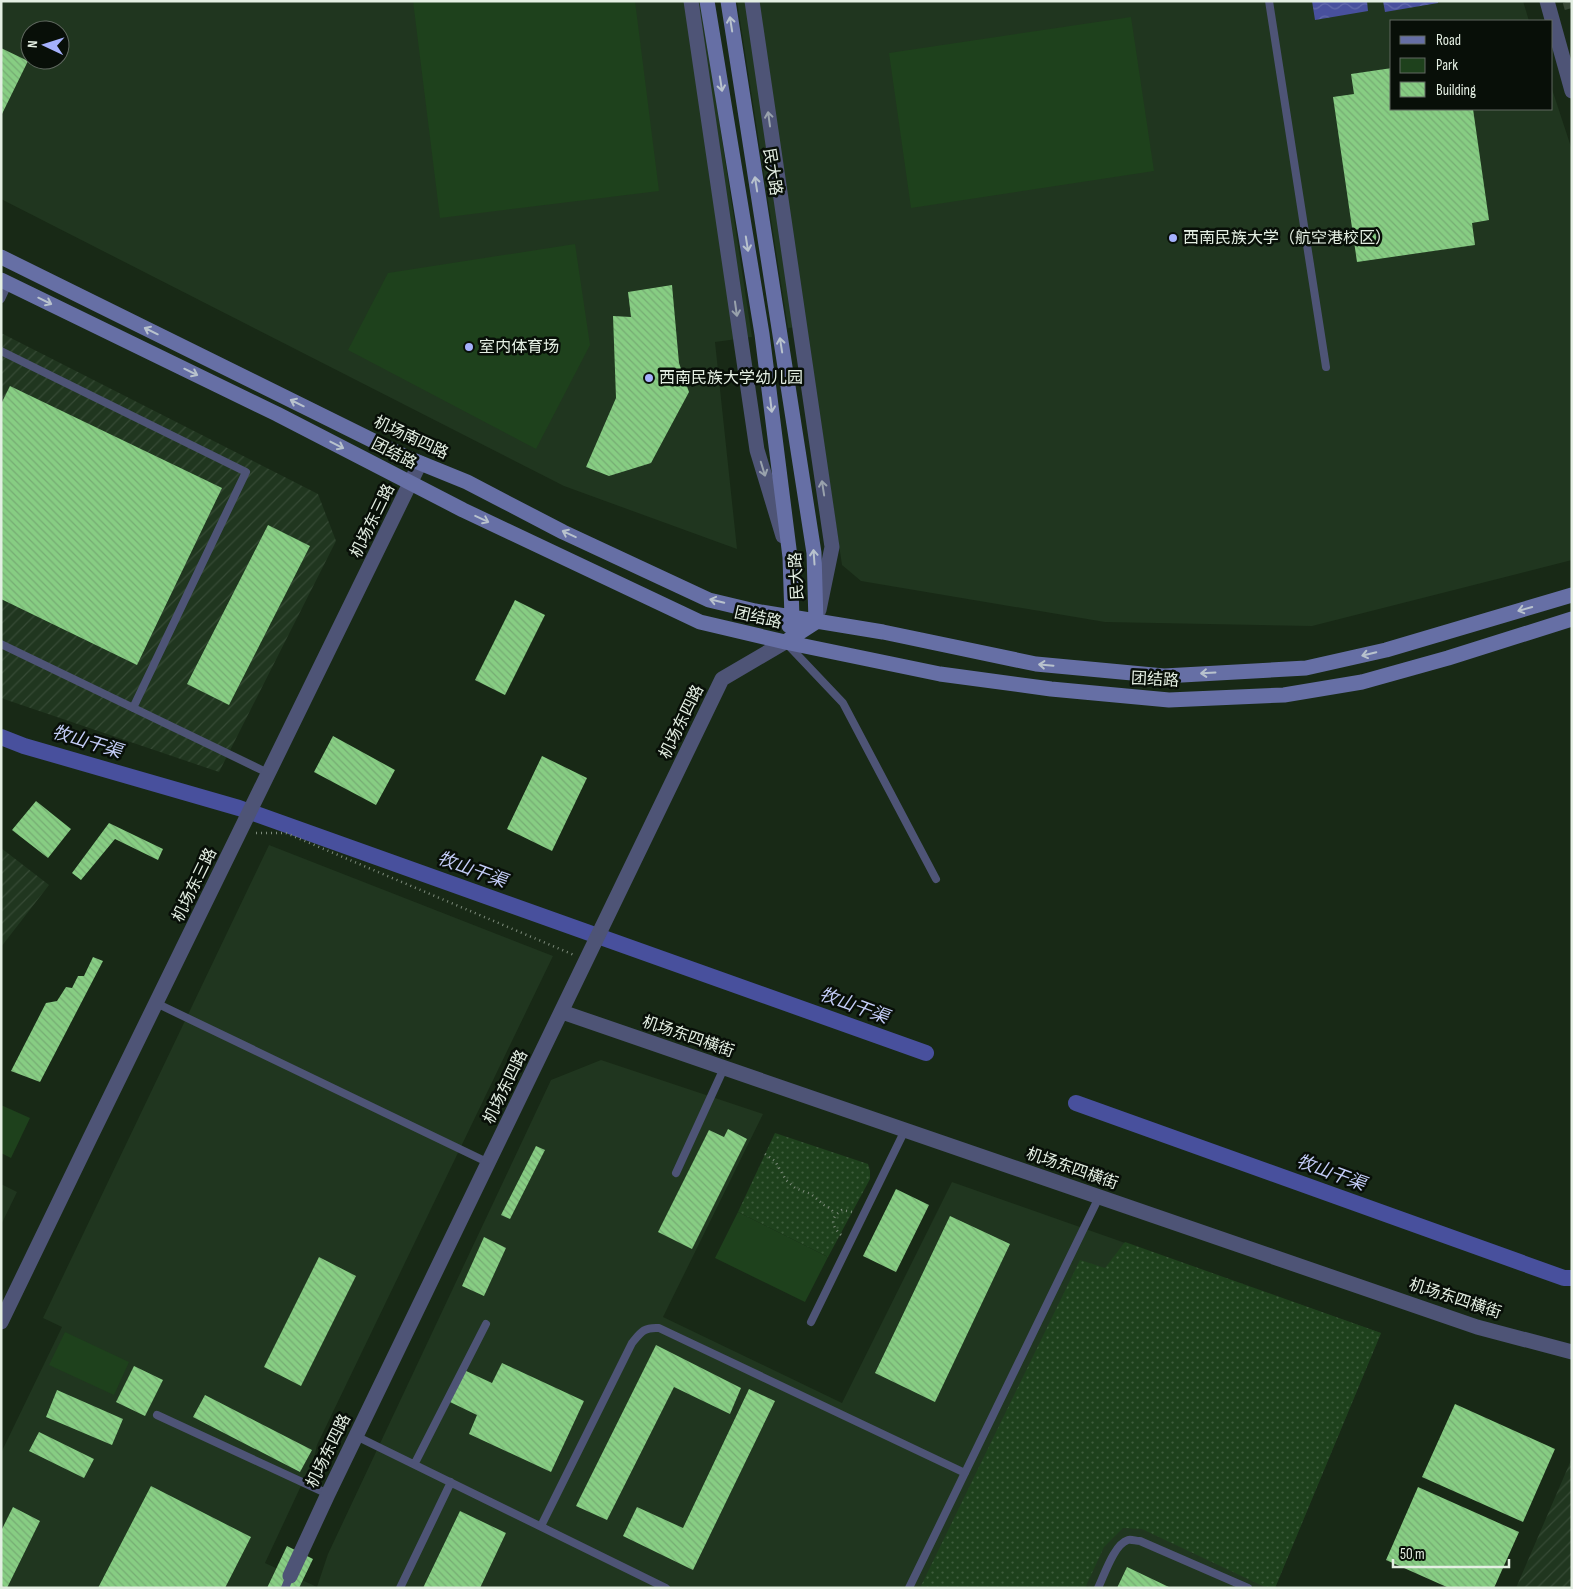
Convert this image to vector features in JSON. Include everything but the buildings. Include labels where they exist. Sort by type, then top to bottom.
[{"type":"main road","name":"民大路","points":[[707,1],[762,334],[790,557],[792,618],[785,642]]},
{"type":"main road","name":"民大路","points":[[728,1],[814,553],[816,622],[785,642]]},
{"type":"main road","name":"机场南四路","points":[[1,257],[420,463],[467,482],[563,532],[709,600],[816,622]]},
{"type":"main road","name":"团结路","points":[[5,282],[277,414],[463,510],[700,622],[785,642],[940,674],[1051,689],[1169,700],[1284,695],[1362,682],[1448,658],[1572,619]]},
{"type":"main road","name":"团结路","points":[[816,622],[883,632],[1036,664],[1164,676],[1306,668],[1386,650],[1572,595]]},
{"type":"street","points":[[691,1],[757,450],[790,557]]},
{"type":"street","points":[[752,1],[832,547],[816,622]]},
{"type":"street","points":[[1547,1],[1552,20]]},
{"type":"street","points":[[1553,22],[1572,90]]},
{"type":"street","name":"机场东三路","points":[[1,1322],[420,463]]},
{"type":"street","name":"机场东四路","points":[[288,1582],[328,1494],[722,679],[785,642]]},
{"type":"street","name":"机场东四横街","points":[[562,1012],[1477,1327],[1572,1352]]},
{"type":"lane","points":[[1269,1],[1326,367]]},
{"type":"lane","points":[[1,299],[5,282]]},
{"type":"lane","points":[[1,351],[246,472],[133,708]]},
{"type":"lane","points":[[785,642],[843,703],[936,879]]},
{"type":"lane","points":[[1,644],[268,773]]},
{"type":"lane","points":[[156,1002],[489,1163]]},
{"type":"lane","points":[[676,1173],[724,1068]]},
{"type":"lane","points":[[811,1322],[905,1130]]},
{"type":"lane","points":[[909,1588],[1099,1197]]},
{"type":"lane","points":[[415,1464],[486,1324]]},
{"type":"lane","points":[[541,1526],[632,1342],[641,1332],[650,1327],[659,1328],[965,1473]]},
{"type":"lane","points":[[157,1415],[328,1494]]},
{"type":"lane","points":[[356,1436],[666,1588]]},
{"type":"lane","points":[[400,1588],[452,1482]]},
{"type":"lane","points":[[1098,1588],[1114,1553],[1127,1540],[1140,1541],[1248,1588]]},
{"type":"path","points":[[240,833],[286,832],[587,959]]},
{"type":"path","points":[[765,1154],[775,1161],[786,1180],[795,1188],[811,1194],[835,1214]]},
{"type":"path","points":[[850,1241],[834,1228],[835,1214],[842,1210],[848,1210],[862,1216]]},
{"type":"shaded area","points":[[1,1],[701,1],[752,337],[715,342],[737,549],[564,486],[1,199]]},
{"type":"shaded area","name":"西南民族大学（航空港校区）","points":[[737,1],[1523,1],[1529,20],[1390,20],[1390,110],[1553,110],[1553,92],[1572,150],[1572,560],[1312,626],[1105,622],[861,581],[842,565],[806,326],[788,328]]},
{"type":"shaded area","points":[[1,333],[318,494],[336,541],[219,772],[1,698]]},
{"type":"shaded area","points":[[269,845],[553,956],[317,1445],[314,1458],[265,1563],[317,1587],[328,1554],[551,1080],[601,1060],[763,1114],[663,1317],[842,1403],[952,1182],[1381,1333],[1275,1588],[1,1588],[1,1453],[62,1327],[43,1318]]},
{"type":"shaded area","points":[[1,848],[49,885],[1,947]]},
{"type":"shaded area","points":[[1,1184],[17,1192],[1,1225]]},
{"type":"shaded area","points":[[1572,1458],[1572,1588],[1516,1588]]},
{"type":"green space","points":[[413,1],[635,1],[659,191],[440,218]]},
{"type":"green space","points":[[1131,17],[1154,171],[911,208],[889,53]]},
{"type":"green space","name":"室内体育场","points":[[575,244],[590,345],[536,449],[348,350],[388,273]]},
{"type":"green space","points":[[1,1105],[30,1118],[11,1158],[1,1153]]},
{"type":"green space","points":[[775,1133],[868,1164],[870,1179],[828,1257],[738,1212]]},
{"type":"green space","points":[[738,1212],[828,1257],[805,1302],[715,1258]]},
{"type":"green space","points":[[1125,1242],[1381,1333],[1275,1588],[1267,1588],[1142,1529],[1123,1528],[1104,1547],[1085,1588],[920,1588],[1080,1260],[1105,1268]]},
{"type":"green space","points":[[65,1332],[129,1362],[114,1395],[49,1365]]},
{"type":"water","points":[[1312,1],[1367,1],[1368,11],[1315,20]]},
{"type":"water","points":[[1383,1],[1438,1],[1438,3],[1385,12]]},
{"type":"waterway","name":"牧山干渠","points":[[1,737],[24,746],[239,808],[926,1053]]},
{"type":"waterway","name":"牧山干渠","points":[[1076,1103],[1564,1278],[1572,1278]]},
{"type":"tunnel","points":[[1570,1],[1572,8]]},
{"type":"place","name":"西南民族大学（航空港校区）","points":[[1173,238]]},
{"type":"place","name":"室内体育场","points":[[469,347]]},
{"type":"place","name":"西南民族大学幼儿园","points":[[649,378]]}]
